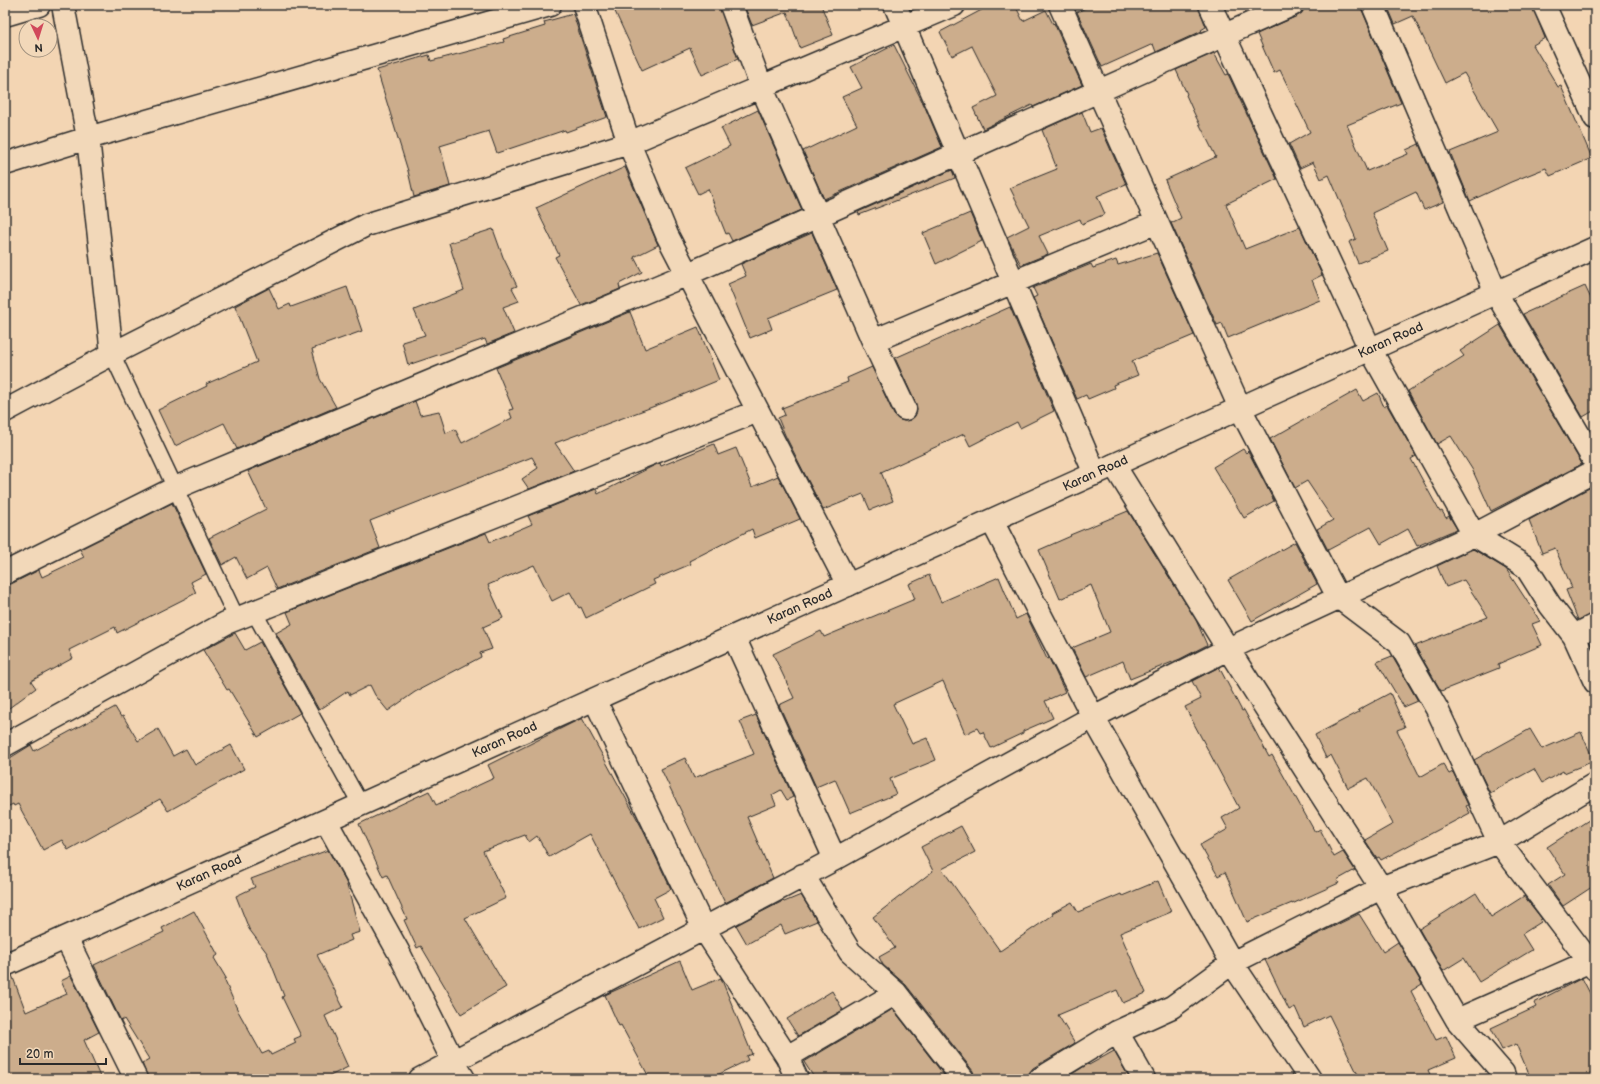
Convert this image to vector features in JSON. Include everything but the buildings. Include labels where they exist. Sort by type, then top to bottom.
[{"type":"street","points":[[5,15],[39,5]]},
{"type":"street","points":[[63,5],[88,138],[112,354]]},
{"type":"street","points":[[5,164],[88,138],[550,5]]},
{"type":"street","points":[[584,5],[629,143],[667,235],[848,585]]},
{"type":"street","points":[[730,5],[761,86],[873,341],[905,409]]},
{"type":"street","points":[[895,5],[1013,282],[1105,470],[1228,649],[1381,888],[1457,1020],[1503,1073],[1505,1079]]},
{"type":"street","points":[[5,411],[112,354],[366,225],[629,143],[954,5]]},
{"type":"street","points":[[1060,5],[1240,408],[1338,597],[1399,643],[1437,709],[1499,842],[1593,963],[1457,1020]]},
{"type":"street","points":[[1210,5],[1370,349],[1474,535],[1526,567],[1550,605],[1574,636],[1595,682]]},
{"type":"street","points":[[5,573],[175,488],[688,274],[1292,5]]},
{"type":"street","points":[[1373,5],[1496,293],[1595,462]]},
{"type":"street","points":[[1544,5],[1595,118]]},
{"type":"street","points":[[873,341],[1157,222]]},
{"type":"street","name":"Karan Road","points":[[5,966],[1595,248]]},
{"type":"street","points":[[5,745],[226,623],[758,411]]},
{"type":"street","points":[[420,1079],[458,1070],[704,928],[835,859],[1093,717],[1228,649],[1474,535],[1595,471]]},
{"type":"street","points":[[992,521],[1093,717],[1232,963],[1310,1079]]},
{"type":"street","points":[[1574,636],[1595,625]]},
{"type":"street","points":[[734,637],[835,859]]},
{"type":"street","points":[[595,700],[704,928],[787,1057],[797,1079]]},
{"type":"street","points":[[1040,1079],[1117,1032],[1172,1007],[1232,963],[1381,888],[1499,842],[1595,784]]},
{"type":"street","points":[[326,821],[398,951],[458,1070]]},
{"type":"street","points":[[803,875],[850,952],[896,993],[963,1079]]},
{"type":"street","points":[[66,938],[136,1079]]},
{"type":"street","points":[[787,1057],[896,993]]},
{"type":"street","points":[[1117,1032],[1144,1079]]},
{"type":"lane","points":[[112,354],[175,488],[245,615],[361,805]]}]
